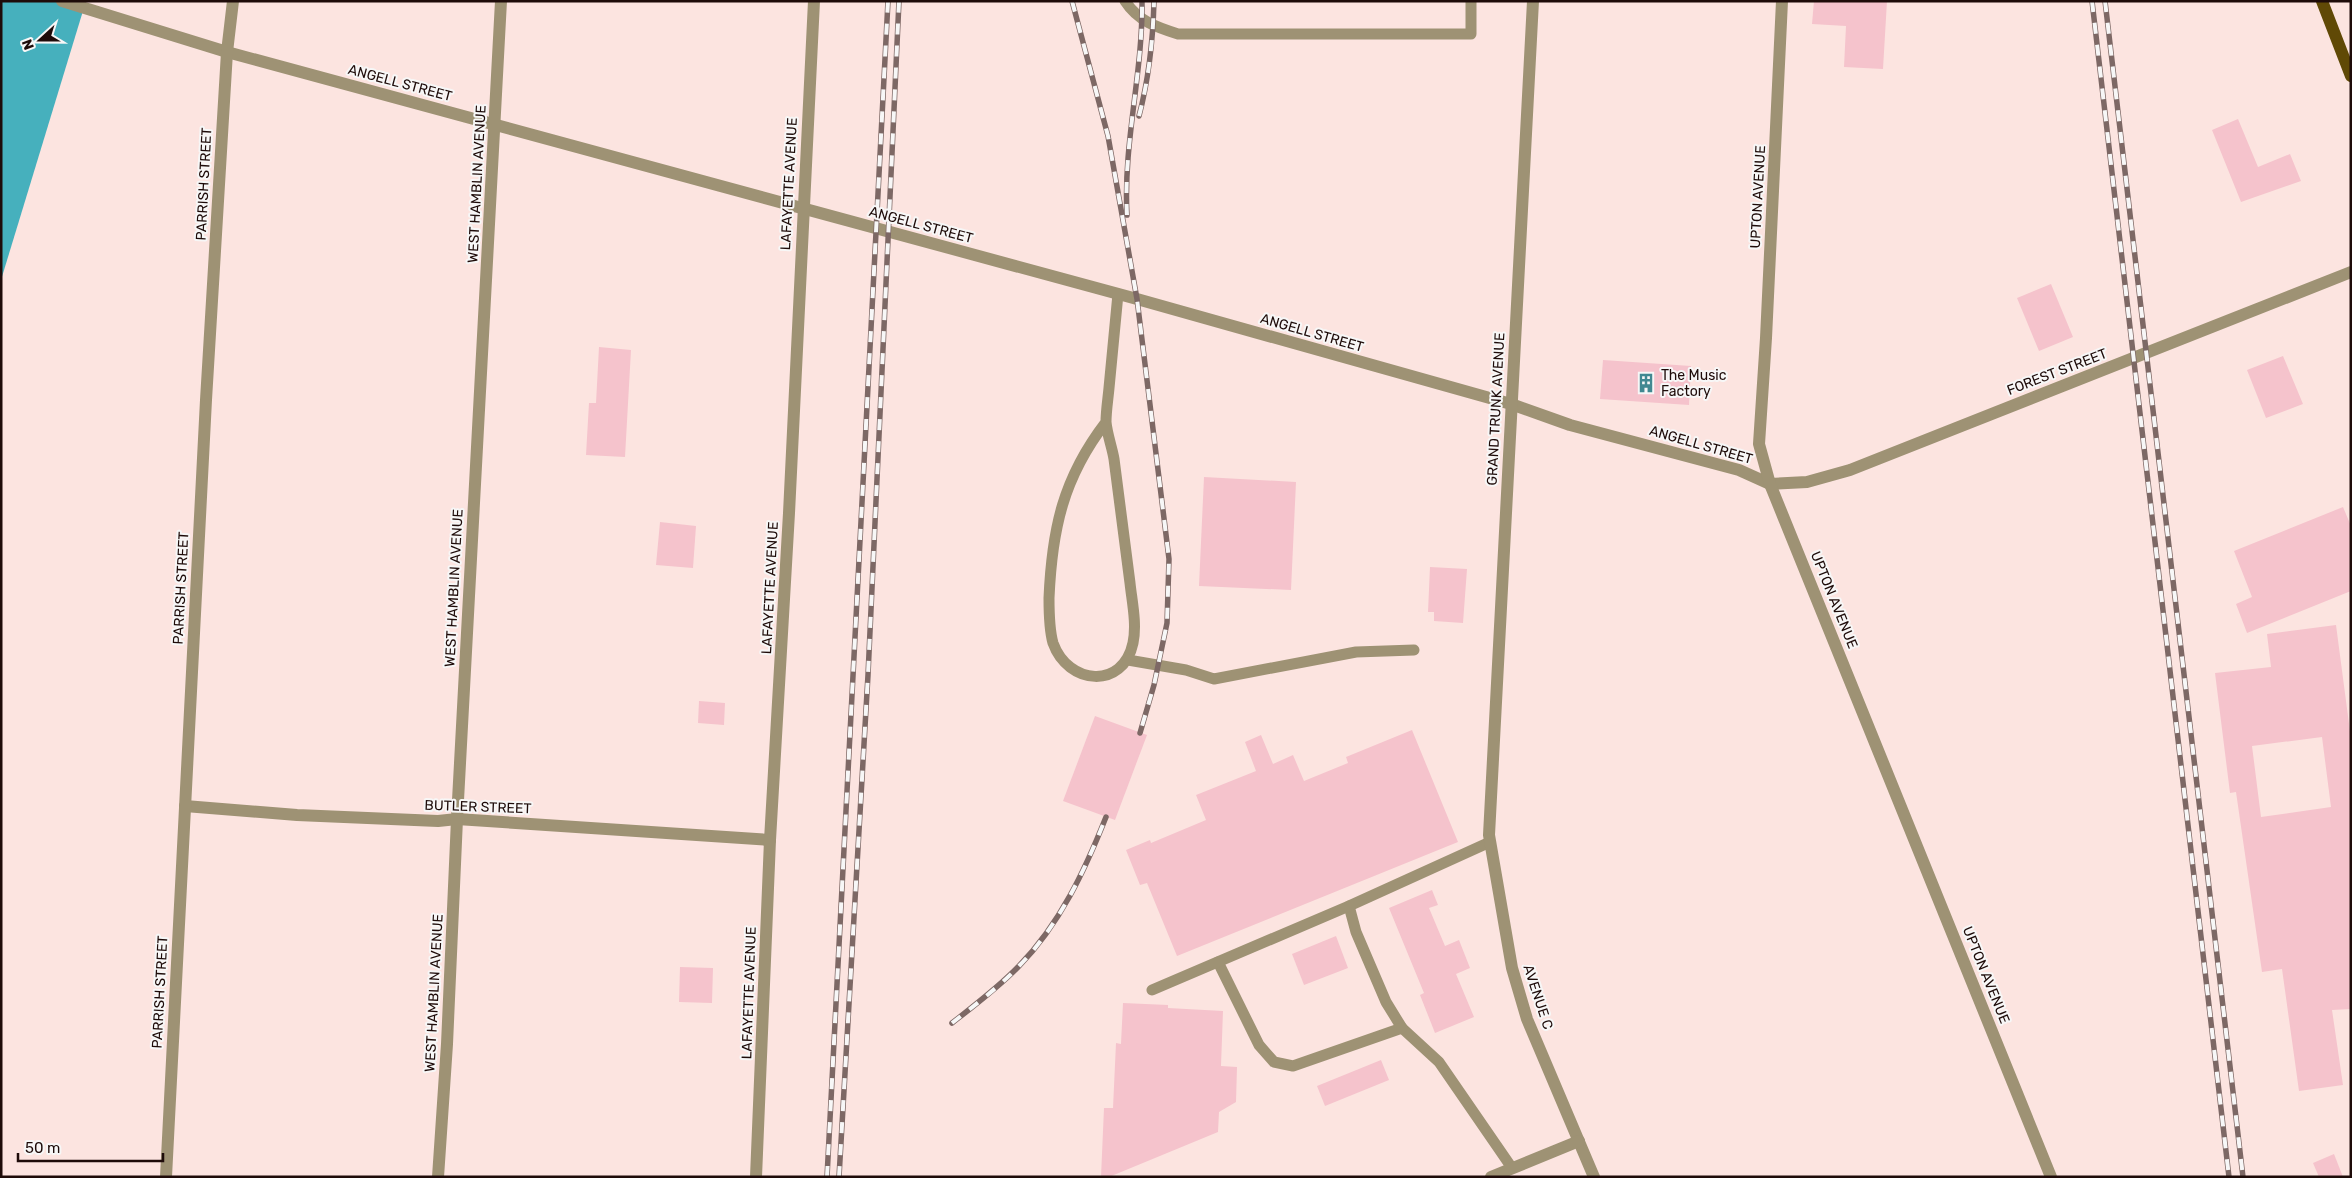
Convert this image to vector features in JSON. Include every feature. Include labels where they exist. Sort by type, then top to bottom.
[{"type":"main road","points":[[2322,1],[2351,76]]},
{"type":"street","name":"ANGELL STREET","points":[[62,1],[227,52],[1118,294],[1511,404],[1570,424],[1739,470],[1770,484]]},
{"type":"street","name":"PARRISH STREET","points":[[166,1177],[227,52],[233,1]]},
{"type":"street","name":"WEST HAMBLIN AVENUE","points":[[438,1177],[447,1044],[457,819],[501,1]]},
{"type":"street","name":"LAFAYETTE AVENUE","points":[[756,1177],[770,840],[789,513],[814,1]]},
{"type":"street","name":"GRAND TRUNK AVENUE","points":[[1490,817],[1533,1]]},
{"type":"street","name":"UPTON AVENUE","points":[[1782,1],[1759,444],[1770,484],[2051,1177]]},
{"type":"street","name":"FOREST STREET","points":[[1770,484],[1807,482],[1850,470],[2351,272]]},
{"type":"street","name":"BUTLER STREET","points":[[185,806],[306,816],[438,821],[457,819],[770,840]]},
{"type":"street","name":"AVENUE C","points":[[1490,817],[1490,842],[1512,968],[1527,1019],[1594,1177]]},
{"type":"street","points":[[1491,1177],[1579,1141]]},
{"type":"lane","points":[[1125,1],[1142,20],[1178,34],[1471,34],[1471,1]]},
{"type":"lane","points":[[1106,422],[1086,448],[1066,494],[1056,524],[1050,572],[1049,614],[1053,643],[1065,662],[1078,673],[1097,677],[1114,672],[1128,660],[1134,642],[1134,619],[1113,450],[1106,422],[1118,294]]},
{"type":"lane","points":[[1128,660],[1186,670],[1214,679],[1356,652],[1414,650]]},
{"type":"lane","points":[[1152,990],[1349,906],[1490,842]]},
{"type":"lane","points":[[1349,906],[1356,932],[1386,1002],[1402,1028],[1439,1062],[1512,1168]]},
{"type":"lane","points":[[1218,962],[1259,1045],[1274,1062],[1294,1066],[1402,1028]]},
{"type":"water","points":[[1,1],[86,1],[1,280]]},
{"type":"building","points":[[1814,1],[1887,1],[1883,69],[1844,67],[1846,26],[1812,24]]},
{"type":"building","points":[[2238,119],[2258,167],[2290,154],[2301,181],[2241,202],[2212,130]]},
{"type":"building","points":[[2051,284],[2073,337],[2039,351],[2017,298]]},
{"type":"building","points":[[599,347],[631,350],[625,457],[586,455],[589,403],[596,403]]},
{"type":"building","points":[[2283,356],[2303,404],[2266,418],[2247,370]]},
{"type":"building","name":"The Music Factory","points":[[1603,360],[1691,366],[1689,405],[1600,399]]},
{"type":"building","points":[[1204,477],[1296,482],[1291,590],[1199,586]]},
{"type":"building","points":[[2343,507],[2351,526],[2351,591],[2247,633],[2236,604],[2252,597],[2234,551]]},
{"type":"building","points":[[660,522],[696,526],[693,568],[656,565]]},
{"type":"building","points":[[1430,567],[1467,569],[1463,623],[1434,621],[1434,612],[1428,612]]},
{"type":"building","points":[[2336,625],[2351,739],[2351,1009],[2332,1010],[2343,1085],[2299,1091],[2282,969],[2262,972],[2236,792],[2230,793],[2215,673],[2271,667],[2267,634]],"holes":[[[2322,737],[2331,807],[2261,817],[2252,746]]]},
{"type":"building","points":[[699,701],[725,703],[724,725],[698,723]]},
{"type":"building","points":[[1095,716],[1147,735],[1115,820],[1063,801]]},
{"type":"building","points":[[1412,730],[1458,842],[1177,956],[1147,883],[1140,885],[1126,850],[1150,840],[1151,843],[1206,820],[1196,795],[1256,771],[1245,742],[1261,735],[1273,764],[1293,755],[1304,781],[1348,763],[1346,757]]},
{"type":"building","points":[[1432,890],[1438,905],[1429,908],[1445,946],[1459,940],[1470,968],[1456,974],[1474,1017],[1435,1033],[1420,995],[1424,993],[1389,908]]},
{"type":"building","points":[[1336,936],[1348,968],[1304,985],[1292,954]]},
{"type":"building","points":[[680,967],[713,968],[712,1003],[679,1002]]},
{"type":"building","points":[[1123,1003],[1168,1005],[1168,1008],[1223,1011],[1221,1066],[1237,1067],[1236,1102],[1219,1112],[1218,1132],[1109,1177],[1101,1177],[1104,1108],[1113,1108],[1116,1043],[1121,1044]]},
{"type":"building","points":[[1381,1060],[1389,1080],[1325,1106],[1317,1086]]},
{"type":"building","points":[[2334,1154],[2343,1177],[2319,1177],[2313,1163]]},
{"type":"railway","points":[[827,1177],[888,1]]},
{"type":"railway","points":[[839,1177],[868,675],[899,1]]},
{"type":"railway","points":[[1072,1],[1108,136],[1137,299],[1169,559],[1167,623],[1154,685],[1140,733]]},
{"type":"railway","points":[[1127,215],[1128,161],[1140,55],[1142,1]]},
{"type":"railway","points":[[1139,116],[1150,59],[1154,1]]},
{"type":"railway","points":[[2092,1],[2229,1177]]},
{"type":"railway","points":[[2105,1],[2243,1177]]},
{"type":"railway","points":[[952,1023],[987,996],[1034,950],[1070,896],[1106,817]]},
{"type":"place","name":"The Music Factory","points":[[1646,383]]}]
